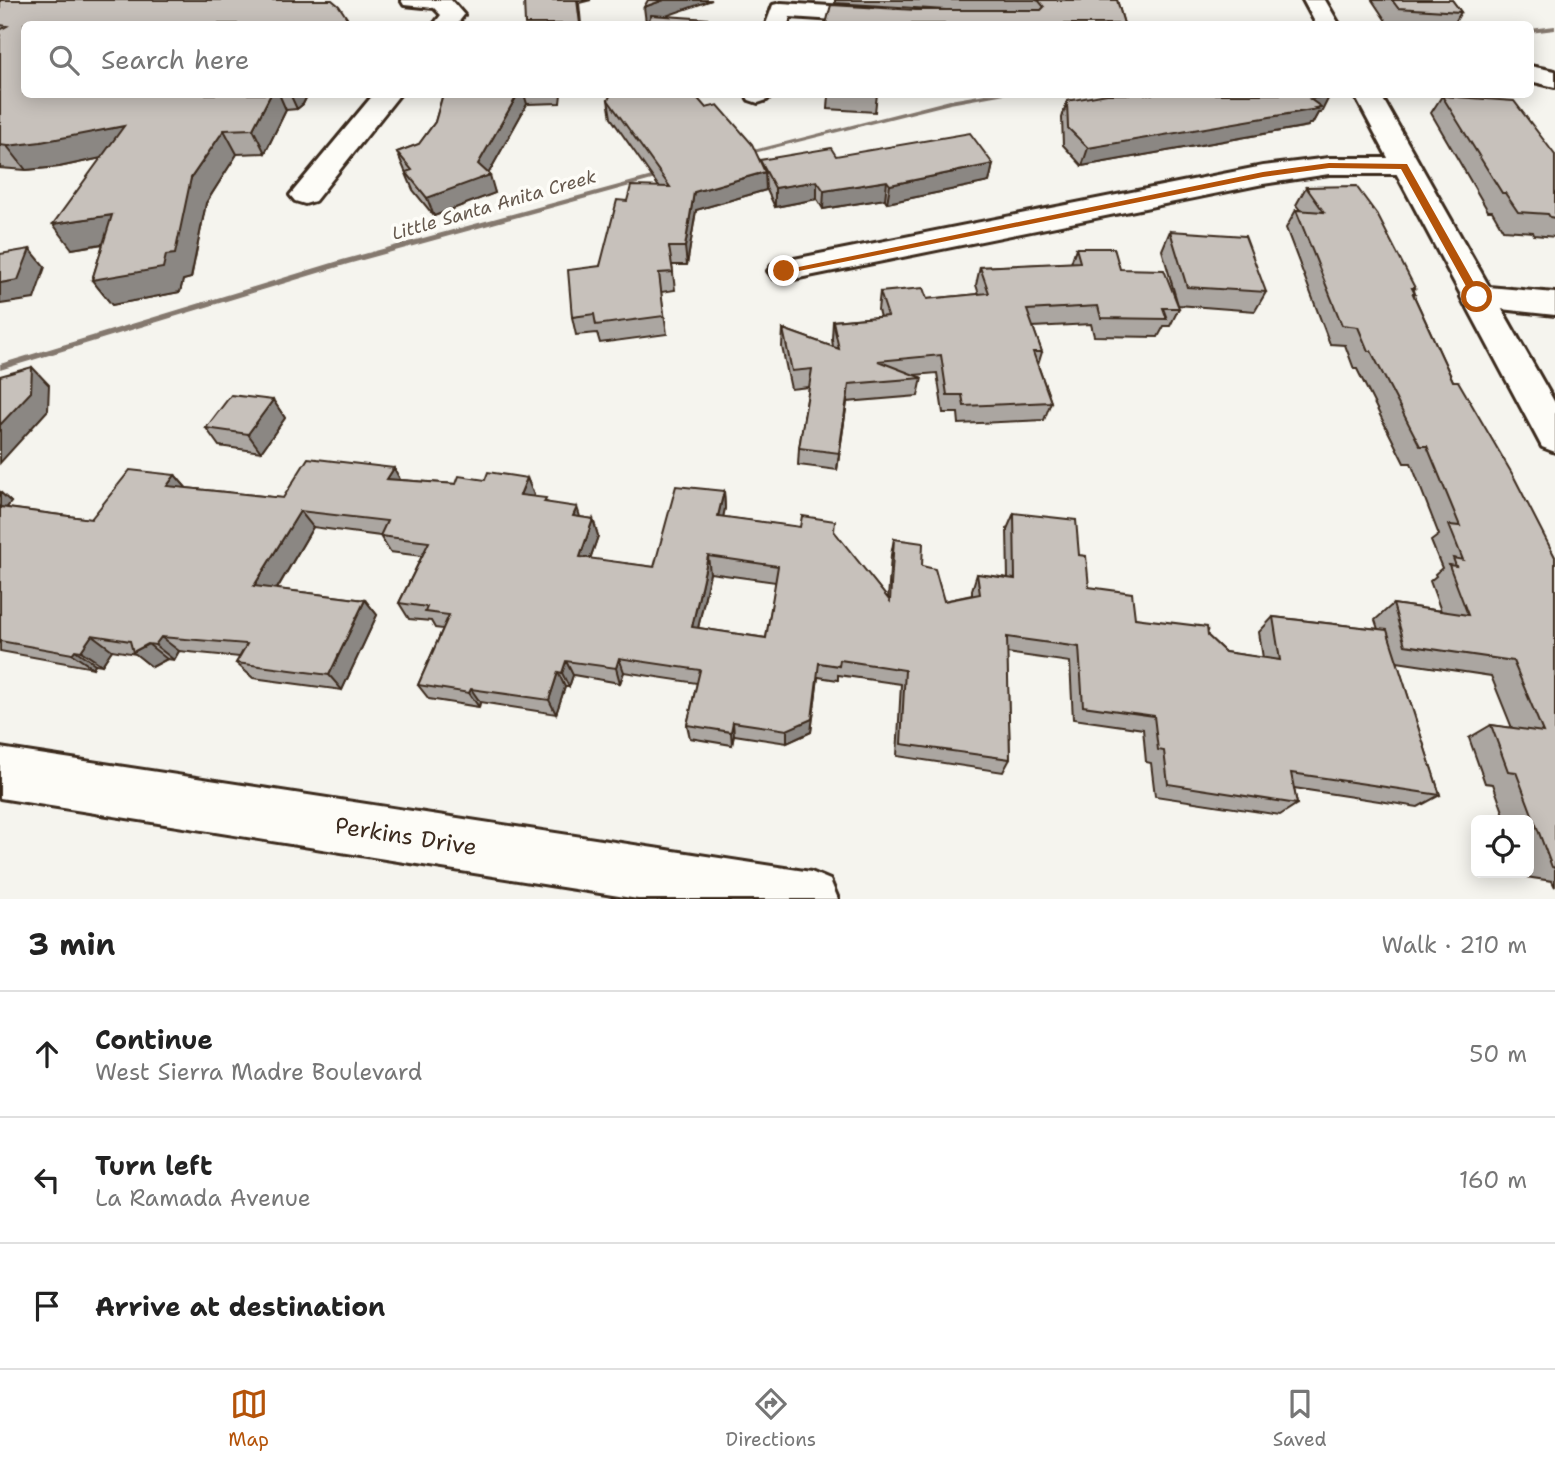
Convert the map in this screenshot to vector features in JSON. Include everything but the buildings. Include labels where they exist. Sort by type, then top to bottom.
[{"type":"street","points":[[412,0],[441,2],[453,15],[448,21]]},
{"type":"street","points":[[1314,0],[1325,21]]},
{"type":"street","points":[[778,21],[781,10],[903,17]]},
{"type":"street","points":[[1534,74],[1555,79]]},
{"type":"street","points":[[305,195],[385,98]]},
{"type":"street","points":[[1369,98],[1555,437]]},
{"type":"street","points":[[784,271],[1263,175],[1329,166],[1404,166]]},
{"type":"street","points":[[1477,297],[1555,304]]},
{"type":"street","name":"Perkins Drive","points":[[0,772],[811,899]]},
{"type":"waterway","name":"Little Santa Anita Creek","points":[[1534,31],[1555,28]]},
{"type":"waterway","name":"Little Santa Anita Creek","points":[[742,154],[950,102],[976,98]]},
{"type":"waterway","name":"Little Santa Anita Creek","points":[[0,367],[345,262],[666,175]]},
{"type":"route","points":[[784,271],[1263,175],[1329,166],[1404,166],[1477,297]]}]
